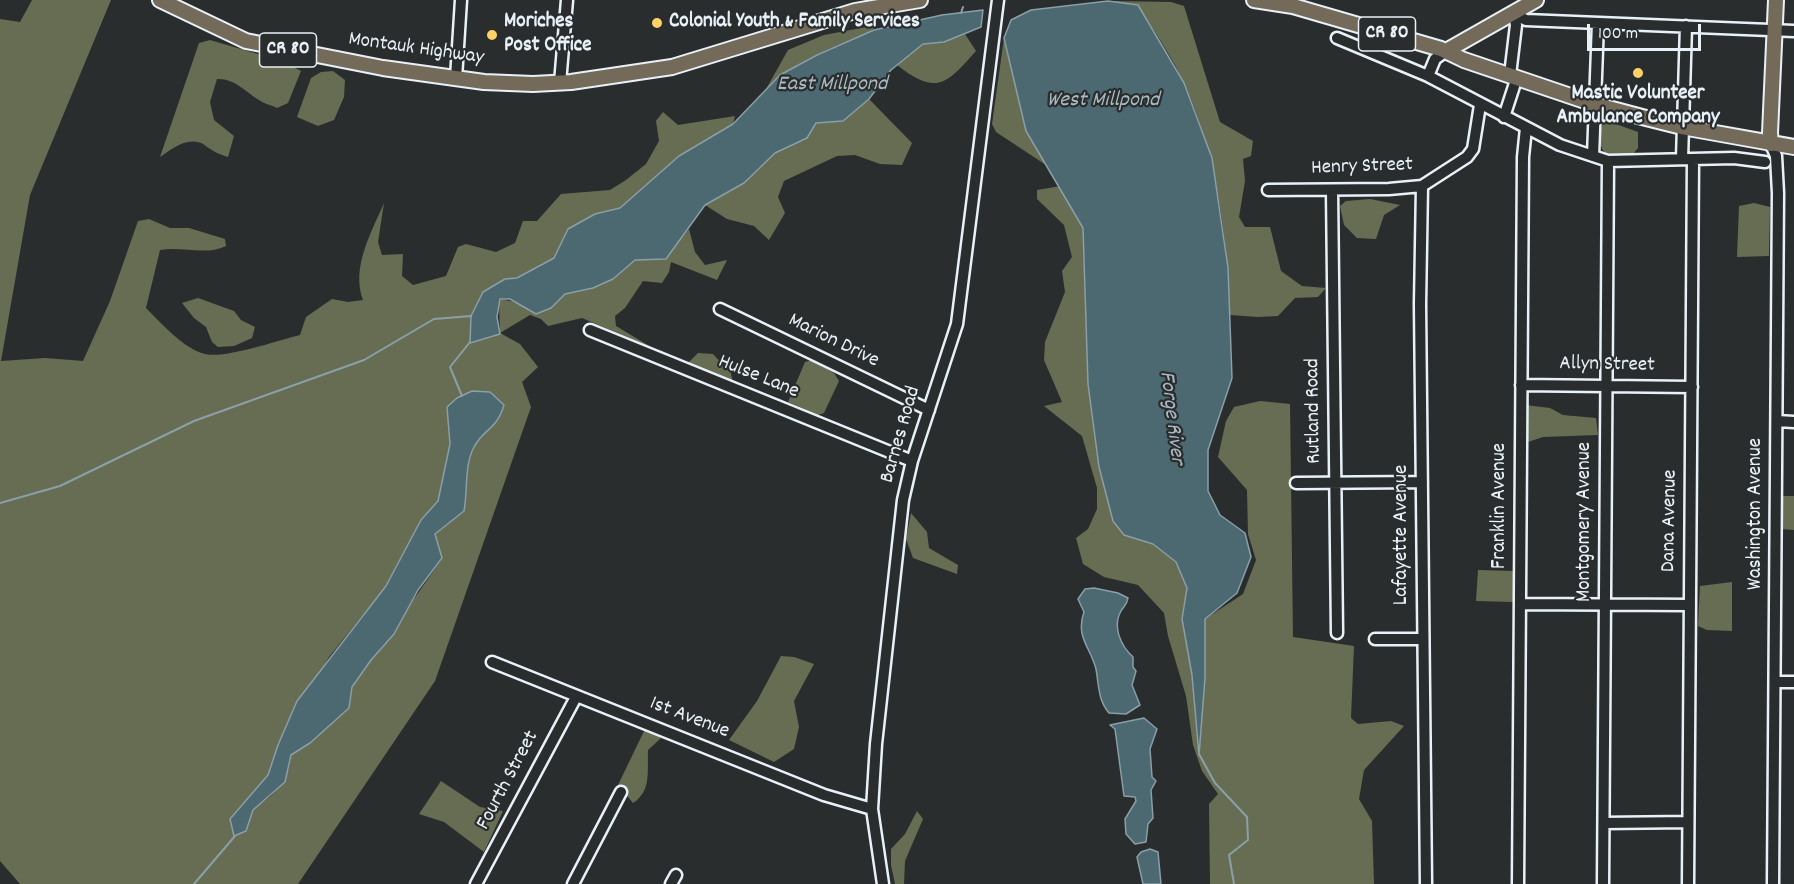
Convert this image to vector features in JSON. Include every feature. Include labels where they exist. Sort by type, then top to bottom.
[{"type":"main road","name":"Montauk Highway","points":[[160,0],[246,41],[383,68],[484,82],[560,83],[672,67],[855,6],[920,0]]},
{"type":"main road","name":"CR 80","points":[[1254,0],[1293,6],[1446,51],[1597,105],[1682,127],[1794,147]]},
{"type":"main road","points":[[1446,51],[1536,0]]},
{"type":"main road","points":[[1771,144],[1776,0]]},
{"type":"street","points":[[456,78],[461,0]]},
{"type":"street","points":[[560,83],[567,0]]},
{"type":"street","name":"Barnes Road","points":[[883,884],[872,809],[876,744],[900,522],[912,462],[957,324],[999,0]]},
{"type":"street","points":[[1514,14],[1526,20],[1794,31]]},
{"type":"street","points":[[1504,117],[1514,76],[1516,25],[1514,14]]},
{"type":"street","points":[[1593,156],[1597,105],[1598,23]]},
{"type":"street","name":"Dana Avenue","points":[[1686,26],[1682,127],[1687,159],[1692,387],[1688,884]]},
{"type":"street","points":[[1337,39],[1428,76],[1526,128],[1608,161],[1734,158],[1766,162]]},
{"type":"street","points":[[1428,76],[1435,59],[1446,51]]},
{"type":"street","name":"Henry Street","points":[[1268,190],[1422,186],[1467,157],[1473,149],[1480,105]]},
{"type":"street","name":"Franklin Avenue","points":[[1518,884],[1523,149],[1526,128]]},
{"type":"street","name":"Washington Avenue","points":[[1771,144],[1776,156],[1778,188],[1773,884]]},
{"type":"street","name":"Montgomery Avenue","points":[[1603,884],[1608,161]]},
{"type":"street","name":"Lafayette Avenue","points":[[1422,186],[1422,639],[1426,884]]},
{"type":"street","name":"Rutland Road","points":[[1332,190],[1337,633]]},
{"type":"street","name":"Marion Drive","points":[[720,309],[929,410]]},
{"type":"street","name":"Hulse Lane","points":[[590,330],[912,462]]},
{"type":"street","name":"Allyn Street","points":[[1521,385],[1692,387]]},
{"type":"street","points":[[1777,422],[1794,422]]},
{"type":"street","points":[[1296,483],[1422,482]]},
{"type":"street","points":[[1520,604],[1690,605]]},
{"type":"street","points":[[1374,639],[1422,639]]},
{"type":"street","name":"1st Avenue","points":[[492,662],[824,795],[872,809]]},
{"type":"street","points":[[1775,682],[1794,682]]},
{"type":"street","name":"Fourth Street","points":[[476,884],[576,697]]},
{"type":"street","points":[[573,884],[621,792]]},
{"type":"street","points":[[1604,823],[1688,822]]},
{"type":"green space","points":[[32,0],[111,0],[30,195],[1,361],[45,358],[83,361],[110,301],[138,221],[149,219],[170,228],[189,228],[225,239],[226,246],[218,249],[160,250],[146,308],[173,335],[189,347],[205,354],[225,354],[300,335],[306,317],[332,299],[348,302],[363,300],[359,276],[361,263],[368,238],[384,203],[378,242],[382,255],[403,254],[402,276],[413,285],[446,276],[458,247],[466,244],[496,252],[515,243],[523,221],[537,221],[561,194],[610,190],[626,180],[646,164],[659,141],[656,121],[663,112],[678,125],[735,116],[733,124],[679,156],[620,208],[595,214],[569,229],[554,258],[517,278],[505,279],[471,316],[471,343],[500,334],[499,299],[551,308],[565,294],[593,288],[613,279],[635,260],[666,258],[689,229],[695,252],[705,265],[727,260],[717,280],[671,262],[669,272],[662,283],[643,281],[625,308],[615,316],[616,326],[651,347],[582,318],[548,326],[541,319],[530,315],[500,333],[520,344],[538,367],[522,382],[531,407],[435,681],[298,884],[20,884],[0,861],[0,19],[20,22]],"holes":[[[490,392],[504,406],[497,420],[481,436],[474,447],[467,471],[464,511],[435,534],[442,559],[352,687],[349,708],[310,743],[291,755],[285,778],[271,796],[252,809],[230,819],[268,775],[278,745],[329,657],[386,586],[421,520],[438,501],[450,444],[448,407]]]},
{"type":"green space","points":[[1108,1],[1171,2],[1184,6],[1220,122],[1253,141],[1251,156],[1243,159],[1245,181],[1239,217],[1245,227],[1270,227],[1281,271],[1302,286],[1326,288],[1318,297],[1295,298],[1278,316],[1230,315],[1223,227],[1213,169],[1196,113],[1175,65],[1138,5]]},
{"type":"green space","points":[[877,25],[871,31],[801,63],[776,80],[765,91],[788,50],[824,35]]},
{"type":"green space","points":[[965,34],[976,51],[957,71],[941,82],[923,81],[897,65],[923,44],[944,42]]},
{"type":"green space","points":[[1004,38],[1026,131],[1049,167],[996,132],[992,124]]},
{"type":"green space","points":[[210,40],[282,61],[301,71],[288,103],[277,108],[261,101],[234,83],[217,79],[210,102],[214,120],[234,136],[228,157],[203,144],[186,142],[160,157],[199,43]]},
{"type":"green space","points":[[333,71],[345,80],[344,97],[334,120],[318,126],[297,117],[311,78],[321,72]]},
{"type":"green space","points":[[869,99],[912,143],[902,165],[880,164],[855,155],[837,156],[784,181],[778,197],[785,213],[769,240],[754,226],[727,219],[705,205],[744,183],[775,153],[807,138],[816,123],[843,121]]},
{"type":"green space","points":[[1603,123],[1613,123],[1638,132],[1638,148],[1632,155],[1607,156],[1600,140]]},
{"type":"green space","points":[[1061,186],[1083,228],[1088,384],[1099,467],[1124,535],[1153,544],[1176,562],[1187,588],[1182,619],[1192,675],[1199,750],[1205,678],[1205,619],[1243,594],[1256,560],[1248,534],[1247,490],[1218,457],[1226,421],[1234,407],[1260,401],[1290,404],[1293,637],[1354,646],[1351,718],[1358,724],[1391,721],[1404,726],[1364,770],[1359,799],[1372,821],[1374,884],[1210,884],[1209,804],[1218,794],[1202,771],[1193,745],[1186,696],[1168,636],[1164,613],[1138,585],[1104,577],[1083,564],[1076,538],[1088,529],[1097,509],[1097,488],[1082,436],[1044,406],[1062,402],[1044,360],[1045,342],[1065,292],[1062,271],[1072,257],[1064,225],[1037,199],[1037,190]]},
{"type":"green space","points":[[1370,199],[1400,205],[1384,215],[1376,239],[1357,238],[1344,225],[1340,206],[1346,201]]},
{"type":"green space","points":[[1754,203],[1770,207],[1769,256],[1737,257],[1739,206]]},
{"type":"green space","points":[[198,298],[234,311],[241,320],[255,327],[252,338],[234,346],[218,347],[212,342],[206,327],[194,318],[182,303]]},
{"type":"green space","points":[[698,353],[713,354],[731,373],[733,384],[687,364]]},
{"type":"green space","points":[[812,360],[834,373],[839,381],[824,413],[818,415],[788,402],[805,362]]},
{"type":"green space","points":[[1525,405],[1550,408],[1563,415],[1596,418],[1598,435],[1543,437],[1525,443]]},
{"type":"green space","points":[[1775,496],[1794,496],[1794,530],[1781,529]]},
{"type":"green space","points":[[911,513],[927,532],[929,548],[958,565],[957,574],[913,558],[906,539]]},
{"type":"green space","points":[[1478,570],[1514,571],[1513,602],[1476,601]]},
{"type":"green space","points":[[1732,582],[1732,631],[1707,630],[1698,626],[1700,586]]},
{"type":"green space","points":[[781,656],[794,657],[814,664],[794,701],[799,727],[794,749],[774,762],[729,740],[757,701]]},
{"type":"green space","points":[[645,729],[661,738],[648,750],[646,786],[633,803],[618,785]]},
{"type":"green space","points":[[441,781],[480,807],[503,811],[484,852],[444,822],[419,814]]},
{"type":"green space","points":[[917,811],[923,819],[905,861],[904,884],[895,884],[891,865],[891,849],[905,834]]},
{"type":"water","name":"West Millpond","points":[[1108,1],[1138,5],[1184,83],[1212,158],[1228,268],[1232,378],[1208,450],[1208,491],[1220,515],[1245,533],[1251,557],[1237,593],[1205,619],[1205,678],[1199,755],[1192,675],[1182,619],[1187,588],[1176,562],[1153,544],[1124,535],[1113,521],[1099,467],[1088,384],[1083,228],[1026,131],[1004,38],[1011,20],[1031,10]]},
{"type":"water","name":"East Millpond","points":[[983,10],[981,27],[944,42],[923,44],[891,70],[869,99],[843,121],[816,123],[807,138],[775,153],[744,183],[705,205],[666,259],[635,260],[613,279],[593,288],[565,294],[551,308],[536,314],[510,299],[500,299],[497,317],[500,334],[470,343],[471,316],[483,292],[505,279],[517,278],[554,258],[568,229],[595,214],[620,208],[679,156],[733,124],[780,75],[817,55],[874,30],[942,15]]},
{"type":"water","points":[[472,391],[490,392],[504,405],[494,425],[478,441],[471,454],[467,470],[464,511],[435,534],[442,558],[418,590],[394,634],[371,660],[352,687],[349,708],[310,743],[291,755],[285,782],[253,810],[246,831],[234,836],[230,819],[268,775],[297,701],[386,586],[421,520],[438,501],[450,444],[447,407],[457,398]]},
{"type":"water","points":[[1094,588],[1118,593],[1128,598],[1117,623],[1119,636],[1133,657],[1133,667],[1136,671],[1132,685],[1140,705],[1126,714],[1109,713],[1105,708],[1094,662],[1081,628],[1084,612],[1078,599],[1085,589]]},
{"type":"water","points":[[1144,718],[1157,729],[1150,749],[1152,777],[1156,781],[1151,790],[1153,818],[1148,824],[1146,842],[1135,844],[1126,834],[1125,819],[1136,801],[1135,797],[1124,796],[1115,729],[1110,725]]},
{"type":"water","points":[[1150,849],[1158,852],[1161,884],[1143,884],[1137,857],[1141,852]]},
{"type":"waterway","points":[[961,13],[963,7]]},
{"type":"waterway","points":[[0,503],[60,486],[194,421],[364,360],[434,319],[471,316]]},
{"type":"waterway","points":[[462,396],[450,367],[470,342]]},
{"type":"waterway","name":"Forge River","points":[[1199,754],[1215,783],[1247,817],[1248,840],[1229,855],[1234,884]]},
{"type":"waterway","points":[[194,884],[235,836]]},
{"type":"place","name":"Colonial Youth & Family Services","points":[[657,23]]},
{"type":"place","name":"Moriches Post Office","points":[[492,35]]},
{"type":"place","name":"Mastic Volunteer Ambulance Company","points":[[1638,73]]}]
